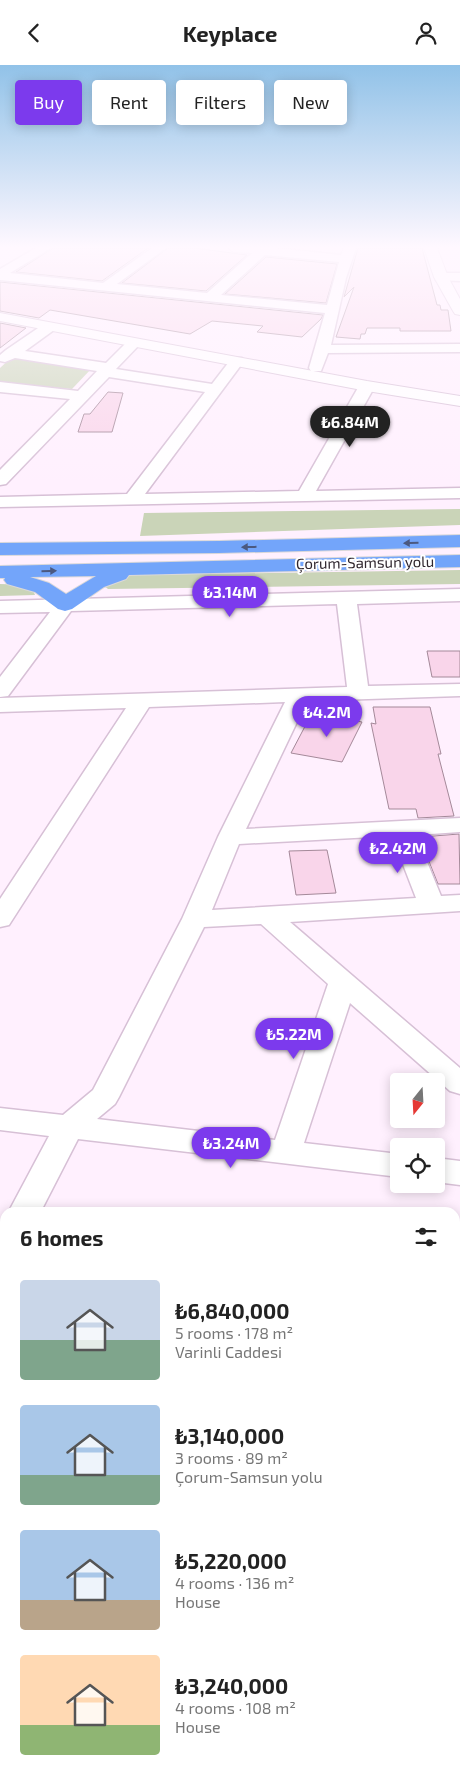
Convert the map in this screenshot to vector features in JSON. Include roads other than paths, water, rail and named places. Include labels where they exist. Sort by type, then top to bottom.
[{"type":"highway","name":"Çorum-Samsun yolu","points":[[0,549],[219,547],[460,541]]},
{"type":"highway","name":"Çorum-Samsun yolu","points":[[0,572],[460,561]]},
{"type":"highway","points":[[0,577],[35,584],[53,592],[65,605],[84,590],[104,579],[142,569]]},
{"type":"street","points":[[6,358],[48,328]]},
{"type":"street","points":[[54,328],[367,386],[460,401]]},
{"type":"street","points":[[94,328],[460,395]]},
{"type":"street","points":[[316,368],[323,349],[327,328]]},
{"type":"street","points":[[0,480],[134,343]]},
{"type":"street","points":[[323,349],[460,349]]},
{"type":"street","points":[[6,358],[106,370],[215,389]]},
{"type":"street","points":[[132,499],[237,361]]},
{"type":"street","points":[[306,495],[367,386]]},
{"type":"street","points":[[0,387],[82,396]]},
{"type":"street","points":[[0,501],[460,493]]},
{"type":"street","points":[[0,607],[460,595]]},
{"type":"street","points":[[346,598],[358,692]]},
{"type":"street","points":[[0,691],[65,605]]},
{"type":"street","points":[[0,705],[141,702],[358,692],[460,690]]},
{"type":"street","points":[[27,1207],[69,1127],[104,1097],[195,919],[230,837],[299,695]]},
{"type":"street","points":[[0,919],[141,702]]},
{"type":"street","points":[[230,837],[460,825]]},
{"type":"street","points":[[401,829],[432,905]]},
{"type":"street","points":[[195,919],[460,903]]},
{"type":"street","points":[[267,916],[459,1081]]},
{"type":"street","points":[[286,1152],[343,982]]},
{"type":"street","points":[[0,1119],[390,1165]]},
{"type":"street","points":[[445,1171],[460,1173]]}]
